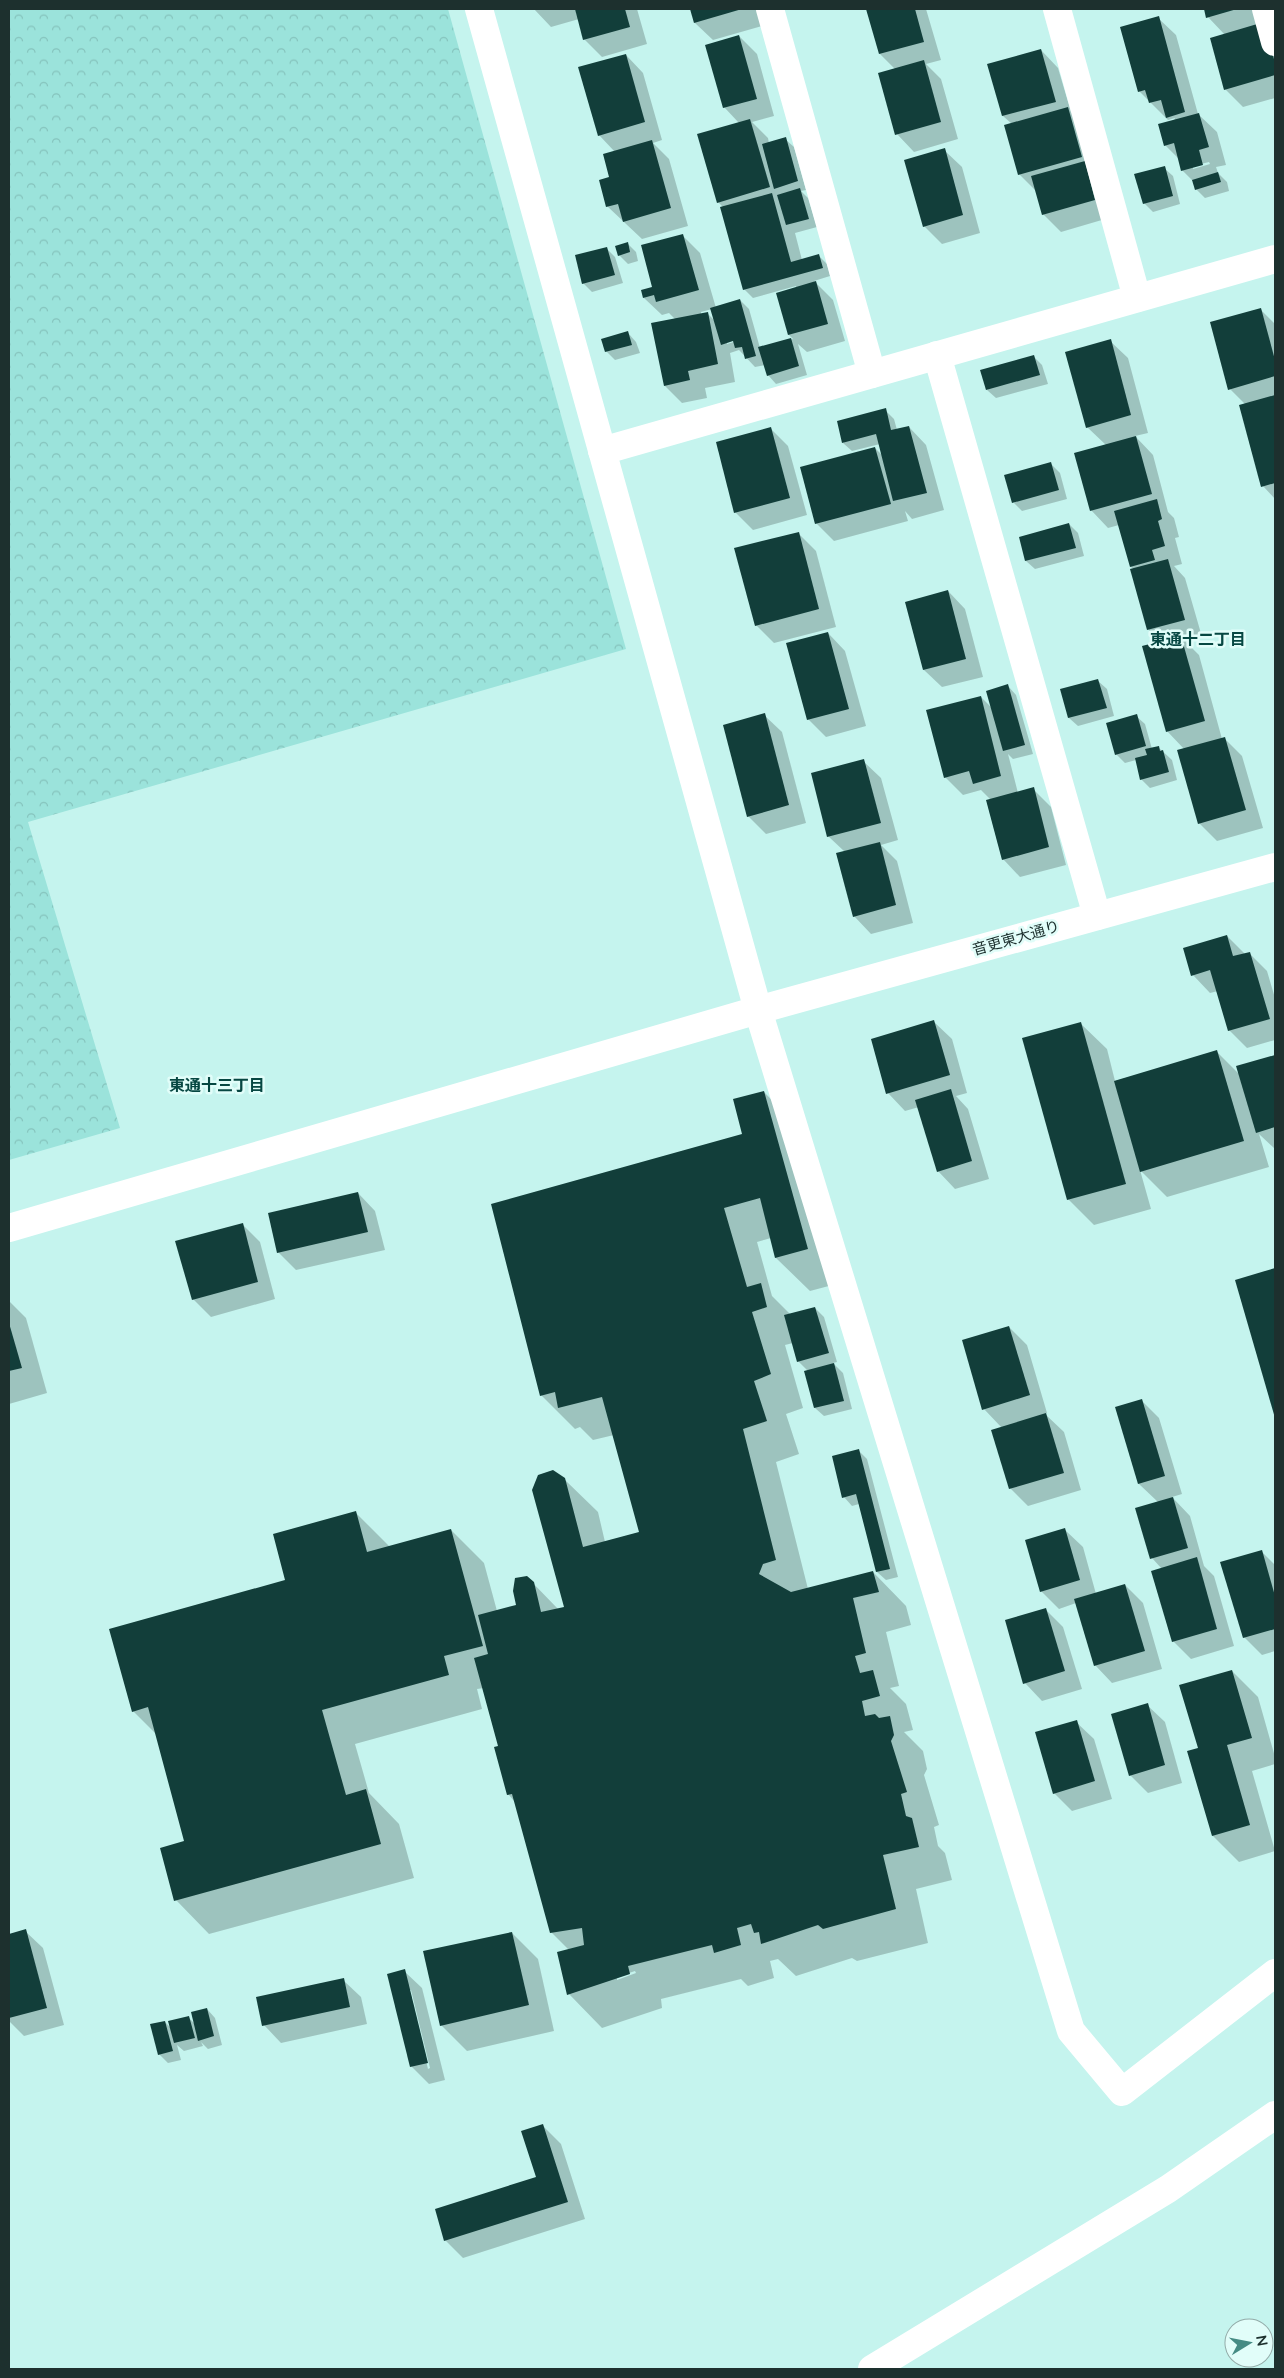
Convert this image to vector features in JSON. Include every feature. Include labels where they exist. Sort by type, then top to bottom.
[{"type":"street","points":[[479,9],[758,1010],[1071,2031],[1122,2092],[1275,1974]]},
{"type":"street","points":[[770,9],[872,374]]},
{"type":"street","points":[[1057,9],[1137,298]]},
{"type":"street","points":[[1266,9],[1275,42]]},
{"type":"street","points":[[602,451],[1275,259]]},
{"type":"street","points":[[937,355],[1097,916]]},
{"type":"street","name":"音更東大通り","points":[[9,1228],[758,1010],[1275,867]]},
{"type":"street","points":[[872,2369],[1168,2189],[1275,2114]]},
{"type":"green space","points":[[9,9],[448,9],[626,649],[28,822],[120,1128],[9,1160]]},
{"type":"building","points":[[575,9],[625,9],[630,27],[583,40]]},
{"type":"building","points":[[690,9],[742,9],[694,23]]},
{"type":"building","points":[[866,9],[915,9],[924,42],[879,54]]},
{"type":"building","points":[[1204,9],[1237,9],[1206,18]]},
{"type":"building","points":[[1159,16],[1185,112],[1166,118],[1161,100],[1149,103],[1145,90],[1138,92],[1120,27]]},
{"type":"building","points":[[1264,22],[1275,63],[1275,75],[1224,90],[1210,38]]},
{"type":"building","points":[[739,35],[757,99],[723,108],[705,45]]},
{"type":"building","points":[[1041,49],[1056,102],[1002,116],[987,64]]},
{"type":"building","points":[[626,54],[645,122],[598,136],[578,67]]},
{"type":"building","points":[[924,60],[941,122],[895,135],[878,73]]},
{"type":"building","points":[[1068,107],[1082,157],[1018,175],[1004,125]]},
{"type":"building","points":[[1199,113],[1209,147],[1199,150],[1203,165],[1181,171],[1174,143],[1164,146],[1158,124]]},
{"type":"building","points":[[750,119],[770,187],[717,203],[697,134]]},
{"type":"building","points":[[786,137],[798,181],[774,189],[762,144]]},
{"type":"building","points":[[652,140],[671,208],[623,222],[618,204],[606,207],[599,180],[609,177],[603,154]]},
{"type":"building","points":[[945,148],[963,215],[923,227],[904,160]]},
{"type":"building","points":[[1085,161],[1095,200],[1042,215],[1031,176]]},
{"type":"building","points":[[1165,166],[1173,196],[1143,204],[1134,174]]},
{"type":"building","points":[[1218,172],[1221,182],[1195,190],[1192,180]]},
{"type":"building","points":[[800,188],[809,219],[786,225],[777,195]]},
{"type":"building","points":[[772,193],[791,262],[819,254],[823,268],[743,290],[720,207]]},
{"type":"building","points":[[683,234],[699,290],[656,302],[654,295],[643,298],[641,290],[652,287],[641,245]]},
{"type":"building","points":[[628,242],[630,252],[618,256],[615,246]]},
{"type":"building","points":[[607,247],[615,275],[582,284],[575,255]]},
{"type":"building","points":[[816,281],[828,324],[788,335],[776,293]]},
{"type":"building","points":[[740,299],[756,356],[745,359],[742,347],[735,348],[733,341],[721,345],[710,308]]},
{"type":"building","points":[[1261,308],[1275,360],[1275,376],[1228,390],[1210,322]]},
{"type":"building","points":[[708,312],[718,364],[688,371],[690,380],[664,386],[651,323]]},
{"type":"building","points":[[628,331],[632,345],[605,352],[601,339]]},
{"type":"building","points":[[791,338],[799,366],[767,376],[758,347]]},
{"type":"building","points":[[1111,339],[1131,415],[1086,428],[1065,352]]},
{"type":"building","points":[[1034,355],[1040,375],[986,390],[980,370]]},
{"type":"building","points":[[1275,395],[1275,483],[1261,487],[1239,405]]},
{"type":"building","points":[[886,408],[891,430],[909,426],[927,493],[893,501],[876,434],[842,443],[837,421]]},
{"type":"building","points":[[771,427],[790,498],[734,513],[716,442]]},
{"type":"building","points":[[1136,436],[1152,494],[1090,511],[1074,453]]},
{"type":"building","points":[[875,447],[891,504],[815,524],[800,467]]},
{"type":"building","points":[[1051,462],[1059,490],[1012,503],[1004,475]]},
{"type":"building","points":[[1157,499],[1162,519],[1158,521],[1165,546],[1152,550],[1155,560],[1130,567],[1114,511]]},
{"type":"building","points":[[1069,523],[1076,548],[1025,561],[1019,537]]},
{"type":"building","points":[[799,532],[819,609],[755,626],[734,548]]},
{"type":"building","points":[[1168,559],[1185,620],[1147,630],[1130,569]]},
{"type":"building","points":[[948,590],[966,659],[923,670],[905,602]]},
{"type":"building","points":[[828,632],[849,709],[807,720],[786,643]]},
{"type":"building","points":[[1181,636],[1205,721],[1166,732],[1142,646]]},
{"type":"building","points":[[1098,679],[1107,708],[1068,718],[1060,689]]},
{"type":"building","points":[[1008,684],[1025,745],[1003,751],[986,691]]},
{"type":"building","points":[[981,696],[1001,776],[973,784],[969,771],[944,778],[926,710]]},
{"type":"building","points":[[765,713],[789,805],[747,817],[723,725]]},
{"type":"building","points":[[1137,714],[1146,746],[1115,755],[1106,723]]},
{"type":"building","points":[[1225,737],[1246,810],[1198,824],[1177,750]]},
{"type":"building","points":[[1159,746],[1160,751],[1163,750],[1169,772],[1140,780],[1135,758],[1147,755],[1145,749]]},
{"type":"building","points":[[864,759],[881,823],[827,837],[811,773]]},
{"type":"building","points":[[1034,787],[1049,847],[1002,860],[986,800]]},
{"type":"building","points":[[880,842],[896,905],[853,917],[836,853]]},
{"type":"building","points":[[1227,935],[1233,956],[1250,952],[1270,1019],[1228,1031],[1210,970],[1191,976],[1183,948]]},
{"type":"building","points":[[934,1020],[950,1075],[886,1094],[871,1039]]},
{"type":"building","points":[[1081,1022],[1126,1184],[1067,1200],[1022,1038]]},
{"type":"building","points":[[1217,1050],[1244,1141],[1140,1172],[1114,1081]]},
{"type":"building","points":[[1275,1055],[1275,1127],[1256,1133],[1236,1066]]},
{"type":"building","points":[[951,1089],[972,1161],[937,1172],[915,1100]]},
{"type":"building","points":[[764,1091],[808,1249],[775,1258],[760,1198],[724,1208],[747,1287],[761,1283],[767,1307],[752,1312],[771,1374],[754,1381],[767,1421],[743,1429],[776,1560],[763,1564],[759,1574],[791,1592],[873,1571],[879,1592],[853,1598],[866,1653],[855,1656],[860,1673],[873,1670],[880,1696],[862,1701],[865,1716],[875,1714],[879,1718],[890,1716],[894,1735],[891,1741],[907,1792],[901,1794],[906,1816],[912,1818],[919,1847],[883,1855],[896,1909],[823,1929],[818,1925],[761,1944],[759,1932],[754,1933],[751,1924],[737,1928],[741,1945],[714,1953],[712,1945],[628,1966],[630,1974],[567,1995],[557,1952],[584,1945],[582,1928],[550,1933],[512,1794],[507,1795],[494,1747],[498,1746],[474,1658],[488,1654],[478,1615],[516,1605],[513,1591],[515,1578],[527,1576],[534,1582],[541,1612],[564,1607],[532,1490],[538,1475],[553,1470],[565,1478],[583,1547],[639,1532],[602,1397],[558,1408],[555,1392],[540,1396],[491,1204],[742,1134],[733,1099]]},
{"type":"building","points":[[358,1192],[368,1232],[277,1253],[268,1213]]},
{"type":"building","points":[[243,1223],[258,1282],[192,1300],[175,1241]]},
{"type":"building","points":[[1275,1268],[1275,1418],[1235,1280]]},
{"type":"building","points":[[815,1307],[829,1353],[797,1362],[784,1315]]},
{"type":"building","points":[[9,1323],[22,1368],[9,1371]]},
{"type":"building","points":[[1009,1326],[1030,1395],[982,1410],[962,1340]]},
{"type":"building","points":[[834,1363],[844,1401],[814,1408],[804,1371]]},
{"type":"building","points":[[1142,1399],[1165,1476],[1138,1484],[1115,1407]]},
{"type":"building","points":[[1046,1413],[1064,1473],[1009,1489],[991,1430]]},
{"type":"building","points":[[859,1449],[890,1569],[876,1572],[856,1494],[842,1498],[832,1456]]},
{"type":"building","points":[[1173,1497],[1188,1548],[1150,1559],[1135,1508]]},
{"type":"building","points":[[356,1511],[367,1552],[451,1529],[483,1646],[444,1656],[449,1675],[322,1710],[346,1795],[366,1789],[381,1844],[174,1901],[160,1848],[184,1841],[148,1707],[132,1712],[109,1629],[285,1580],[273,1534]]},
{"type":"building","points":[[1065,1528],[1080,1580],[1040,1592],[1025,1540]]},
{"type":"building","points":[[1262,1550],[1275,1596],[1275,1629],[1243,1638],[1220,1562]]},
{"type":"building","points":[[1197,1557],[1217,1629],[1172,1642],[1151,1571]]},
{"type":"building","points":[[1125,1584],[1145,1651],[1094,1666],[1074,1599]]},
{"type":"building","points":[[1046,1608],[1065,1671],[1023,1684],[1005,1620]]},
{"type":"building","points":[[1232,1670],[1252,1738],[1227,1745],[1250,1825],[1212,1836],[1187,1751],[1198,1748],[1179,1685]]},
{"type":"building","points":[[1148,1703],[1165,1765],[1129,1776],[1111,1714]]},
{"type":"building","points":[[1077,1720],[1095,1781],[1053,1794],[1035,1732]]},
{"type":"building","points":[[26,1929],[47,2008],[9,2018],[9,1934]]},
{"type":"building","points":[[512,1932],[529,2005],[440,2026],[423,1951]]},
{"type":"building","points":[[405,1969],[428,2063],[410,2067],[387,1974]]},
{"type":"building","points":[[344,1978],[350,2007],[262,2026],[256,1997]]},
{"type":"building","points":[[207,2008],[214,2036],[198,2041],[191,2012]]},
{"type":"building","points":[[189,2016],[195,2038],[174,2043],[168,2021]]},
{"type":"building","points":[[165,2021],[173,2051],[158,2055],[150,2024]]},
{"type":"building","points":[[543,2124],[568,2202],[444,2241],[435,2209],[536,2177],[521,2131]]},
{"type":"district","name":"東通十二丁目","points":[[1198,639]]},
{"type":"district","name":"東通十三丁目","points":[[217,1085]]}]
